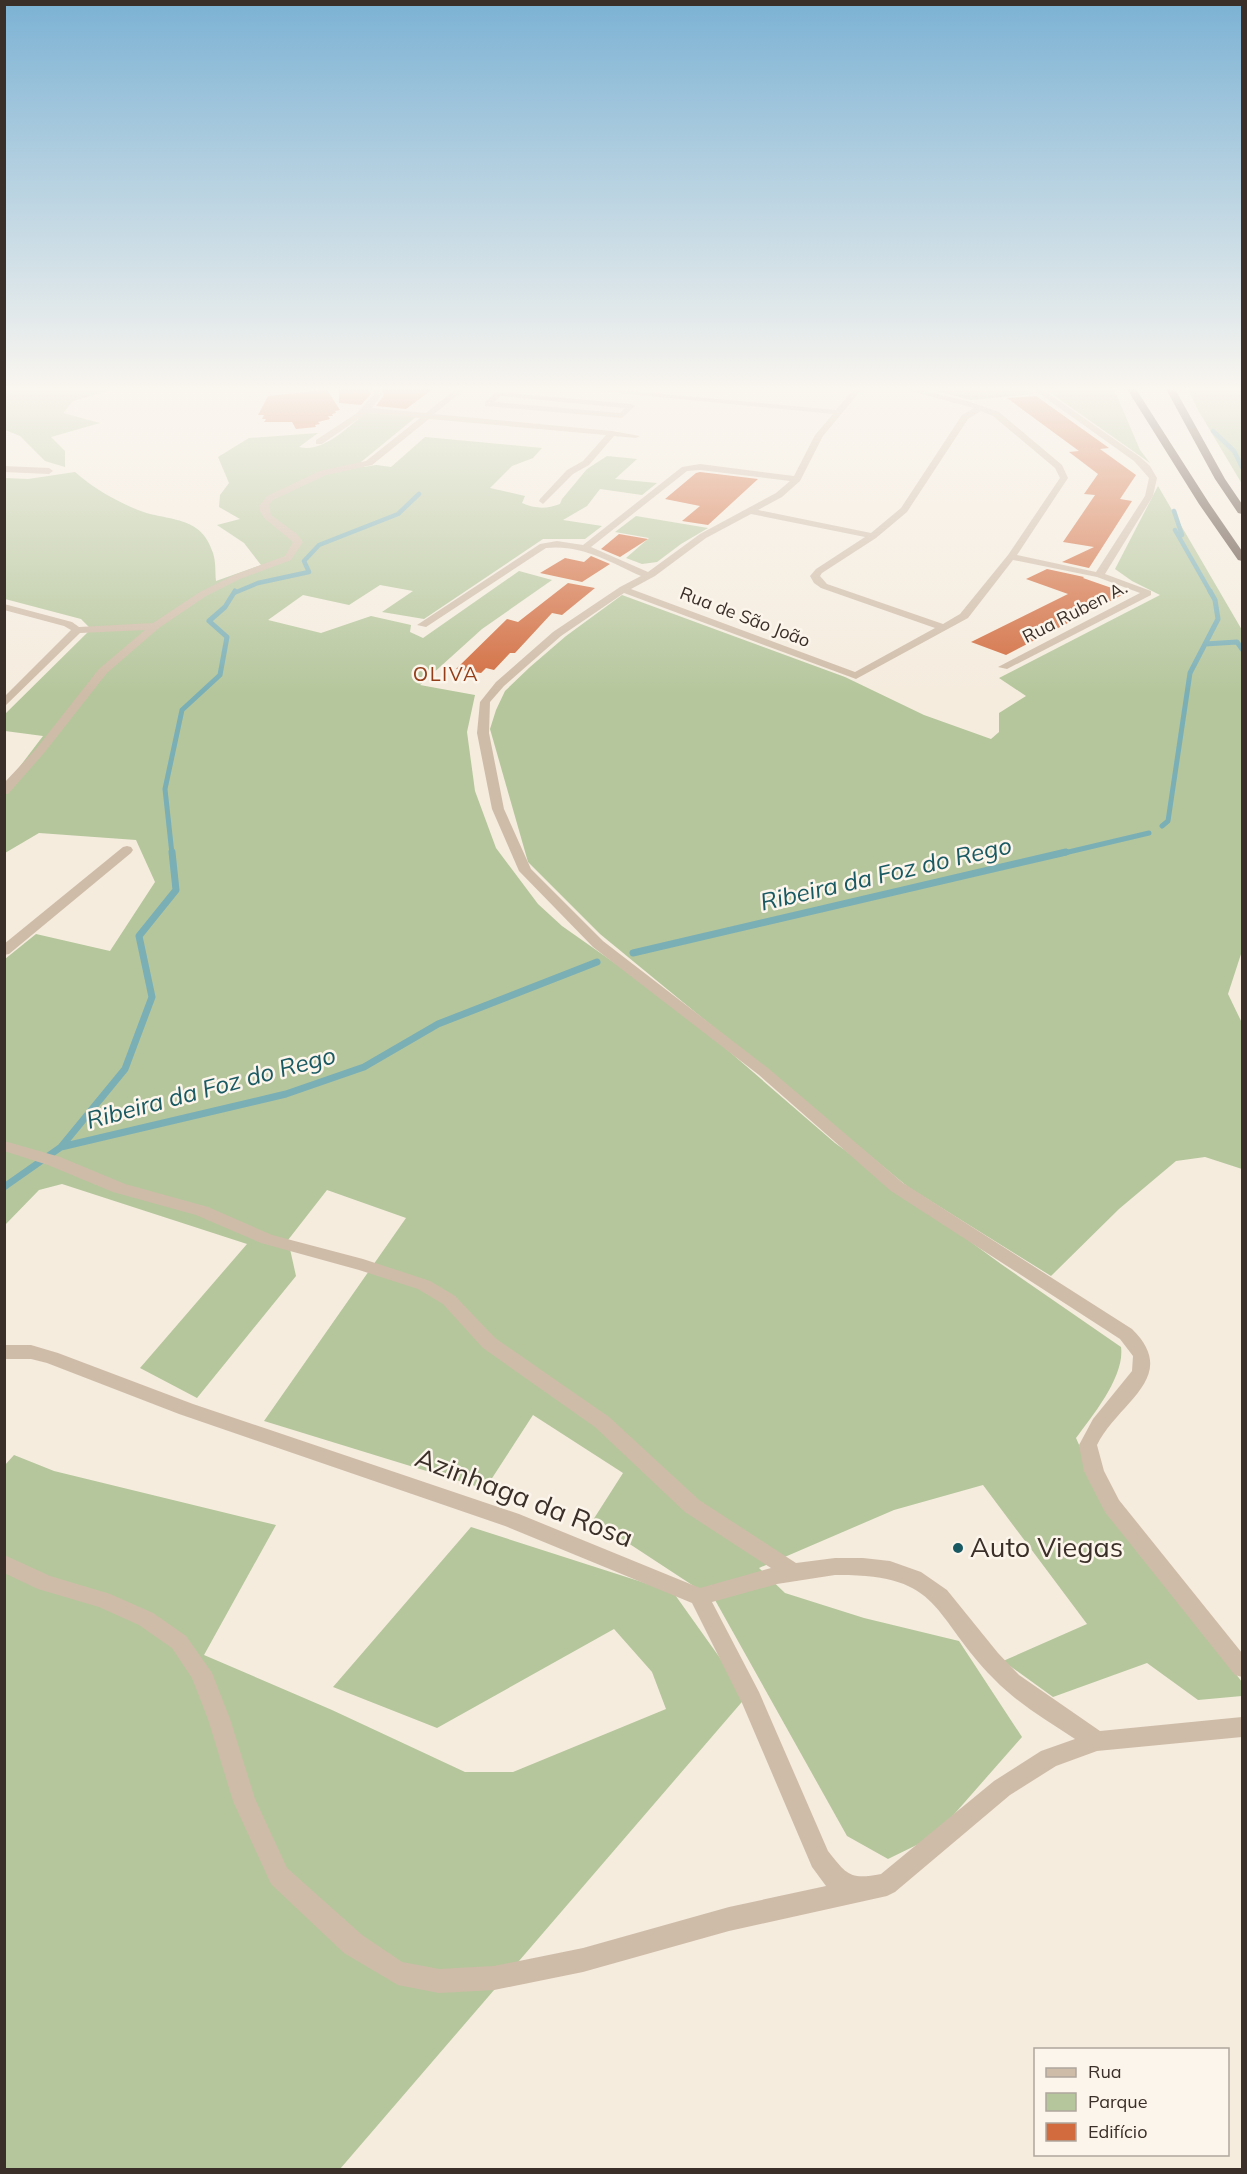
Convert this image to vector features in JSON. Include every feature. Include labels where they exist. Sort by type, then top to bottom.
[{"type":"highway","points":[[1196,490],[1242,558]]},
{"type":"highway","points":[[1228,490],[1242,511]]},
{"type":"street","points":[[4,791],[40,751],[103,671],[154,626],[220,586],[288,558],[298,542],[290,531],[266,516],[264,504],[270,498],[286,490]]},
{"type":"street","points":[[543,501],[553,490]]},
{"type":"street","points":[[585,548],[657,490]]},
{"type":"street","points":[[784,490],[704,536],[649,576],[623,589],[557,634],[500,684],[485,702],[483,733],[498,809],[525,871],[591,938],[764,1072],[897,1187],[1126,1334],[1137,1345],[1142,1354],[1143,1368],[1137,1379],[1100,1423],[1088,1445],[1094,1472],[1112,1506],[1242,1668]]},
{"type":"street","points":[[917,490],[904,510],[873,536],[819,571],[815,576],[817,582],[945,628],[964,616],[1011,556],[1056,490]]},
{"type":"street","name":"Rua Ruben A.","points":[[1099,575],[1149,496],[1150,490]]},
{"type":"street","points":[[750,511],[873,536]]},
{"type":"street","points":[[422,625],[543,546],[566,543],[585,548],[649,576]]},
{"type":"street","name":"Rua Ruben A.","points":[[1003,667],[1148,593],[1099,575],[1011,556]]},
{"type":"street","name":"Rua de São João","points":[[623,589],[856,676],[945,628]]},
{"type":"street","points":[[4,607],[68,624],[77,630],[154,626]]},
{"type":"street","points":[[6,700],[77,630]]},
{"type":"street","points":[[4,951],[127,850]]},
{"type":"street","points":[[4,1146],[54,1161],[119,1188],[202,1211],[267,1239],[363,1265],[424,1286],[449,1300],[489,1343],[602,1422],[692,1506],[791,1571]]},
{"type":"street","name":"Azinhaga da Rosa","points":[[4,1352],[31,1352],[52,1358],[186,1409],[512,1520],[699,1597]]},
{"type":"street","points":[[4,1563],[45,1583],[103,1600],[146,1619],[179,1642],[201,1673],[219,1719],[244,1801],[279,1876],[353,1944],[398,1973],[439,1981],[494,1978],[583,1960],[729,1918],[887,1884],[1002,1788],[1049,1758],[1097,1741],[1242,1727]]},
{"type":"street","points":[[860,1891],[835,1878],[820,1858],[752,1698],[699,1597],[791,1571],[843,1567],[883,1569],[914,1578],[935,1593],[950,1608],[999,1670],[1022,1691],[1097,1741]]},
{"type":"green space","points":[[5,490],[100,490],[138,510],[192,525],[208,540],[214,556],[216,581],[261,565],[244,543],[217,525],[240,519],[219,507],[220,495],[223,490],[501,490],[525,496],[522,503],[536,507],[550,507],[560,504],[569,490],[599,490],[587,506],[563,520],[602,526],[585,539],[543,539],[424,619],[382,612],[413,591],[380,585],[349,605],[303,595],[268,620],[321,633],[371,616],[411,625],[410,632],[423,638],[519,571],[552,580],[482,629],[420,685],[475,695],[467,732],[475,791],[496,848],[538,904],[562,926],[680,1009],[835,1143],[1001,1264],[1121,1347],[1121,1358],[1113,1382],[1099,1407],[1076,1438],[1105,1503],[1242,1682],[1242,1696],[1198,1700],[1147,1663],[1053,1697],[1003,1661],[1087,1624],[983,1485],[894,1510],[759,1568],[785,1593],[864,1618],[959,1641],[1022,1737],[935,1836],[888,1859],[847,1836],[715,1600],[593,1520],[623,1473],[533,1415],[485,1489],[264,1421],[406,1218],[327,1190],[288,1240],[296,1276],[197,1398],[140,1368],[247,1244],[62,1184],[39,1190],[5,1225],[5,959],[36,934],[110,951],[155,882],[136,840],[39,833],[5,853],[5,786],[43,736],[5,731],[5,714],[91,629],[81,619],[5,599]]},
{"type":"green space","points":[[610,490],[648,490],[642,495]]},
{"type":"green space","points":[[1156,490],[1161,490],[1242,630],[1242,951],[1228,994],[1242,1023],[1242,1169],[1205,1157],[1176,1161],[1119,1209],[1051,1276],[908,1187],[600,934],[528,862],[490,729],[505,691],[566,636],[622,595],[845,677],[924,715],[991,739],[999,732],[999,713],[1026,696],[999,678],[1160,595],[1132,581],[1115,569]]},
{"type":"green space","points":[[636,516],[708,528],[657,562],[642,564],[626,558],[649,538],[615,532]]},
{"type":"green space","points":[[14,1455],[54,1471],[276,1525],[204,1655],[332,1710],[465,1772],[513,1772],[666,1709],[652,1672],[614,1629],[437,1728],[333,1687],[471,1527],[673,1592],[747,1696],[340,2169],[5,2170],[4,1466]]},
{"type":"building","points":[[675,490],[746,490],[708,525],[682,521],[700,506],[665,499]]},
{"type":"building","points":[[1086,490],[1126,490],[1120,499],[1132,501],[1089,568],[1062,562],[1094,547],[1063,542],[1095,495],[1084,494]]},
{"type":"building","points":[[619,534],[648,539],[620,557],[601,549]]},
{"type":"building","points":[[591,556],[610,564],[582,582],[540,573],[565,558],[584,562]]},
{"type":"building","points":[[1047,569],[1084,577],[1126,593],[1006,655],[971,642],[1068,594],[1026,579]]},
{"type":"building","points":[[568,583],[595,588],[562,615],[552,613],[515,653],[510,653],[494,670],[486,668],[481,673],[456,669],[507,619],[518,622]]},
{"type":"waterway","points":[[234,593],[258,583],[309,572],[304,561],[319,545],[398,514],[419,494]]},
{"type":"waterway","points":[[1174,511],[1182,535]]},
{"type":"waterway","name":"Ribeira da Foz do Rego","points":[[1175,530],[1211,593]]},
{"type":"waterway","points":[[172,854],[165,789],[182,710],[220,675],[227,637],[209,621],[225,607],[235,591]]},
{"type":"waterway","name":"Ribeira da Foz do Rego","points":[[1205,644],[1218,619],[1215,600],[1210,591]]},
{"type":"waterway","points":[[1205,644],[1237,642],[1242,649]]},
{"type":"waterway","name":"Ribeira da Foz do Rego","points":[[1162,826],[1168,821],[1190,673],[1205,644]]},
{"type":"waterway","name":"Ribeira da Foz do Rego","points":[[1060,854],[1149,833]]},
{"type":"waterway","points":[[61,1147],[125,1069],[152,997],[139,936],[176,890],[172,852]]},
{"type":"waterway","name":"Ribeira da Foz do Rego","points":[[633,953],[1066,852]]},
{"type":"waterway","name":"Ribeira da Foz do Rego","points":[[61,1147],[286,1094],[364,1067],[438,1024],[597,962]]},
{"type":"waterway","name":"Ribeira da Foz do Rego","points":[[4,1187],[61,1147]]},
{"type":"place","name":"Auto Viegas","points":[[958,1548]]},
{"type":"district","name":"OLIVA","points":[[446,674]]}]
